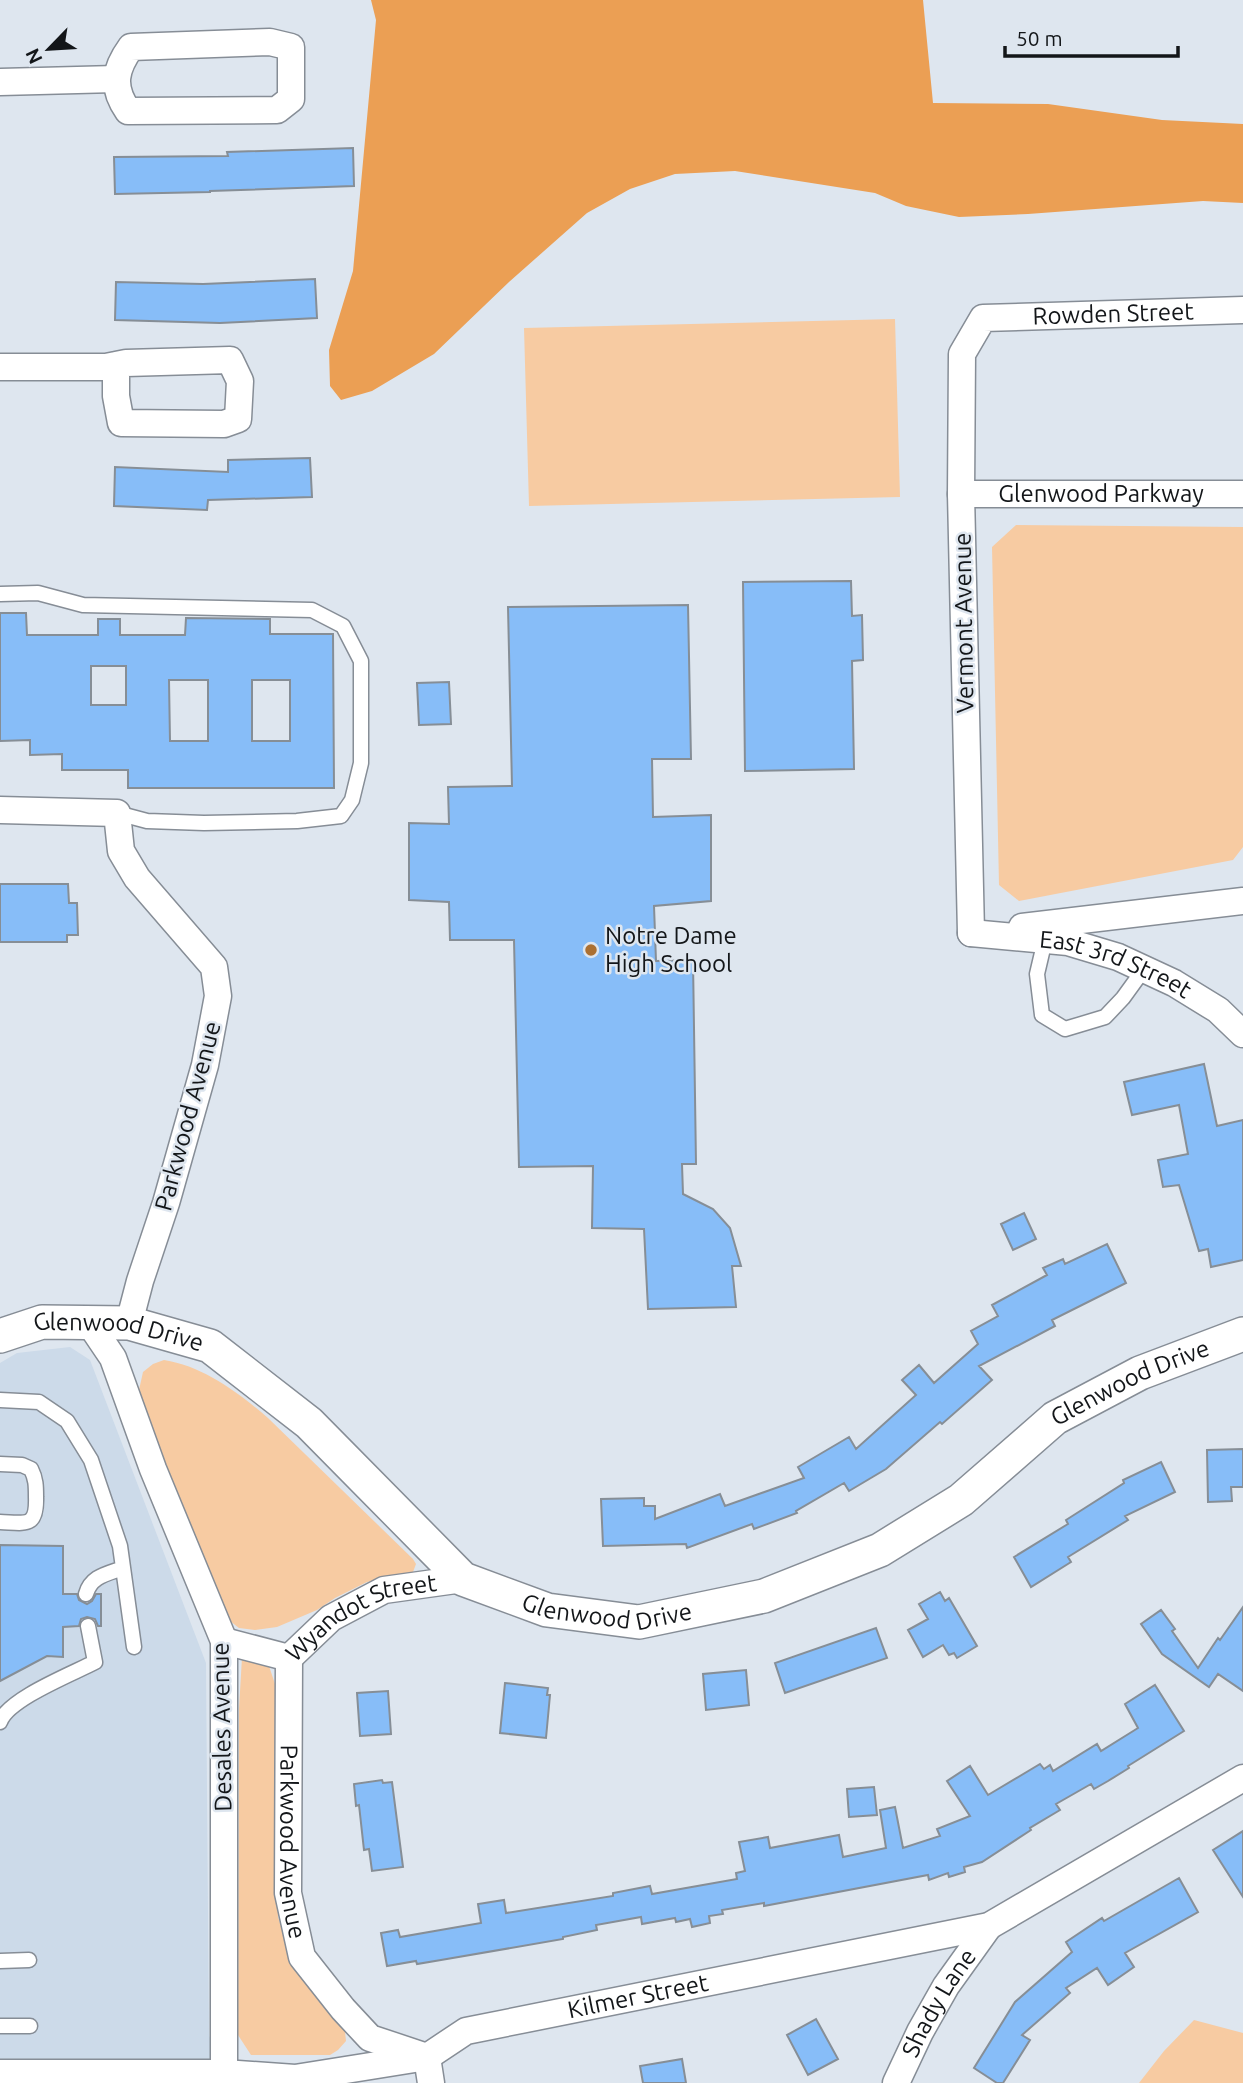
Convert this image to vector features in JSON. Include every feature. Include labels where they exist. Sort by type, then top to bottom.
[{"type":"street","points":[[270,42],[291,47],[291,99],[276,110],[128,111],[120,100],[116,79],[123,59],[131,47],[270,42]]},
{"type":"street","points":[[0,82],[116,79]]},
{"type":"street","name":"Rowden Street","points":[[983,318],[1243,310]]},
{"type":"street","name":"Vermont Avenue","points":[[971,933],[961,494],[962,354],[983,318]]},
{"type":"street","points":[[0,367],[106,367],[116,365],[126,363],[230,360],[240,381],[238,419],[224,424],[121,423],[116,396],[116,365]]},
{"type":"street","name":"Glenwood Parkway","points":[[961,494],[1243,494]]},
{"type":"street","points":[[0,810],[117,813]]},
{"type":"street","name":"Parkwood Avenue","points":[[117,813],[121,851],[137,878],[214,967],[218,996],[205,1065],[129,1323]]},
{"type":"street","points":[[971,933],[1243,901]]},
{"type":"street","name":"East 3rd Street","points":[[971,933],[1068,942],[1118,957],[1174,983],[1218,1010],[1243,1034]]},
{"type":"street","name":"Glenwood Drive","points":[[0,1336],[42,1322],[129,1323],[209,1346],[309,1423],[463,1579],[547,1610],[639,1622],[764,1596],[880,1550],[961,1500],[1055,1418],[1140,1373],[1243,1334]]},
{"type":"street","name":"Desales Avenue","points":[[90,1324],[113,1357],[153,1469],[224,1641],[225,2073]]},
{"type":"street","name":"Wyandot Street","points":[[224,1641],[289,1658],[331,1618],[384,1590],[463,1579]]},
{"type":"street","name":"Parkwood Avenue","points":[[289,1658],[288,1893],[302,1956],[343,2009],[370,2038],[427,2057]]},
{"type":"street","name":"Kilmer Street","points":[[0,2073],[156,2078],[225,2073],[258,2079],[295,2078],[427,2057],[467,2031],[989,1926],[1243,1777]]},
{"type":"street","name":"Shady Lane","points":[[896,2083],[946,1986],[989,1926]]},
{"type":"street","points":[[427,2057],[431,2083]]},
{"type":"lane","points":[[0,594],[38,593],[83,605],[312,610],[343,626],[361,661],[362,710],[361,763],[352,800],[341,816],[297,821],[204,823],[148,821],[117,813]]},
{"type":"lane","points":[[1045,940],[1037,974],[1042,1016],[1065,1029],[1105,1017],[1144,969]]},
{"type":"lane","points":[[0,1400],[39,1402],[67,1422],[92,1460],[120,1546],[134,1647]]},
{"type":"lane","points":[[0,1464],[22,1465],[31,1469],[36,1479],[37,1513],[25,1523],[0,1522]]},
{"type":"lane","points":[[86,1594],[88,1585],[97,1577],[123,1568]]},
{"type":"lane","points":[[0,1722],[3,1714],[23,1698],[95,1662],[88,1626]]},
{"type":"lane","points":[[0,1961],[29,1960]]},
{"type":"lane","points":[[0,2026],[30,2026]]},
{"type":"shaded area","points":[[371,0],[923,0],[933,103],[1048,104],[1162,120],[1243,124],[1243,203],[1203,201],[959,217],[906,206],[875,193],[735,171],[675,174],[630,189],[587,213],[509,282],[434,354],[372,391],[341,400],[330,386],[329,350],[353,271],[376,20]]},
{"type":"shaded area","points":[[895,319],[900,497],[529,506],[524,328]]},
{"type":"shaded area","points":[[1016,525],[1243,527],[1243,847],[1233,860],[1019,901],[999,885],[992,547]]},
{"type":"shaded area","points":[[70,1347],[90,1360],[206,1663],[209,2036],[234,2083],[0,2083],[0,1363],[17,1353]]},
{"type":"shaded area","points":[[164,1360],[206,1374],[233,1390],[268,1418],[413,1559],[416,1564],[413,1572],[367,1582],[317,1610],[277,1627],[255,1630],[239,1628],[225,1617],[139,1390],[143,1372]]},
{"type":"shaded area","points":[[242,1657],[268,1663],[275,1684],[278,1917],[288,1949],[344,2023],[346,2041],[330,2055],[251,2055],[238,2035],[239,1709]]},
{"type":"shaded area","points":[[1194,2020],[1243,2033],[1243,2083],[1139,2083],[1164,2051]]},
{"type":"building","points":[[353,148],[354,186],[115,194],[114,157],[228,156],[227,152]]},
{"type":"building","points":[[315,279],[317,318],[220,323],[115,320],[116,282],[203,284]]},
{"type":"building","points":[[310,458],[312,497],[208,500],[207,510],[114,506],[115,467],[228,472],[228,460]]},
{"type":"building","points":[[851,581],[852,616],[862,615],[863,660],[852,661],[854,769],[745,771],[743,582]]},
{"type":"building","name":"Notre Dame High School","points":[[688,605],[691,759],[652,759],[653,817],[711,815],[711,901],[654,906],[656,961],[693,960],[696,1164],[682,1164],[683,1194],[713,1209],[730,1228],[741,1266],[732,1266],[736,1307],[648,1309],[644,1229],[592,1228],[593,1166],[519,1167],[514,940],[450,940],[449,902],[409,900],[409,823],[449,824],[448,787],[512,786],[508,607]]},
{"type":"building","points":[[0,613],[26,613],[27,635],[98,635],[98,619],[120,619],[120,635],[185,635],[186,618],[270,619],[270,634],[333,634],[334,788],[128,788],[128,770],[62,770],[62,754],[30,755],[30,740],[0,741]],"holes":[[[91,666],[126,666],[126,705],[91,705]],[[169,680],[208,680],[208,741],[170,741]],[[252,680],[290,680],[290,741],[252,741]]]},
{"type":"building","points":[[449,682],[451,724],[419,725],[417,683]]},
{"type":"building","points":[[0,884],[68,884],[69,903],[77,903],[78,935],[67,935],[67,942],[0,942]]},
{"type":"building","points":[[1204,1064],[1217,1126],[1243,1120],[1243,1260],[1211,1267],[1208,1249],[1199,1251],[1179,1185],[1163,1187],[1158,1160],[1188,1154],[1179,1105],[1132,1115],[1124,1082]]},
{"type":"building","points":[[1024,1213],[1036,1239],[1013,1250],[1001,1224]]},
{"type":"building","points":[[1107,1244],[1126,1283],[1052,1320],[1055,1326],[979,1366],[992,1380],[886,1469],[849,1491],[844,1483],[796,1511],[797,1513],[754,1529],[752,1524],[687,1548],[686,1544],[603,1546],[601,1499],[644,1498],[644,1506],[655,1506],[655,1519],[720,1494],[725,1506],[804,1478],[798,1467],[849,1437],[856,1449],[916,1395],[902,1380],[919,1365],[934,1383],[978,1344],[971,1331],[998,1316],[992,1305],[1047,1275],[1043,1268],[1063,1259],[1065,1264]]},
{"type":"building","points":[[1243,1449],[1243,1487],[1231,1487],[1232,1501],[1208,1502],[1207,1450]]},
{"type":"building","points":[[1161,1462],[1175,1492],[1125,1516],[1128,1520],[1068,1557],[1071,1562],[1031,1587],[1014,1557],[1068,1524],[1066,1520],[1124,1483],[1123,1480]]},
{"type":"building","points":[[0,1545],[63,1546],[63,1594],[77,1594],[79,1600],[87,1604],[96,1594],[101,1594],[101,1626],[98,1626],[95,1619],[87,1617],[81,1619],[79,1626],[63,1627],[63,1657],[47,1656],[0,1681]]},
{"type":"building","points":[[940,1592],[945,1601],[949,1598],[977,1646],[957,1658],[954,1653],[949,1655],[943,1645],[923,1657],[908,1630],[928,1619],[919,1604]]},
{"type":"building","points":[[1243,1607],[1243,1691],[1218,1674],[1209,1687],[1162,1654],[1141,1624],[1161,1610],[1198,1668]]},
{"type":"building","points":[[876,1628],[887,1658],[785,1693],[775,1663]]},
{"type":"building","points":[[746,1670],[749,1705],[706,1710],[703,1674]]},
{"type":"building","points":[[505,1683],[548,1688],[547,1695],[550,1695],[546,1738],[500,1733]]},
{"type":"building","points":[[1155,1685],[1184,1731],[1094,1789],[1091,1784],[1056,1804],[1060,1810],[982,1862],[964,1867],[965,1872],[949,1877],[948,1873],[929,1880],[928,1875],[764,1906],[764,1903],[722,1910],[723,1914],[709,1916],[710,1923],[692,1927],[690,1919],[676,1922],[675,1918],[642,1924],[641,1917],[596,1925],[597,1930],[563,1939],[417,1964],[416,1961],[387,1966],[381,1933],[398,1930],[400,1937],[481,1923],[478,1904],[504,1900],[506,1913],[613,1896],[613,1893],[650,1886],[652,1894],[737,1879],[736,1873],[745,1871],[739,1842],[768,1837],[770,1848],[839,1835],[843,1857],[886,1848],[880,1810],[895,1807],[903,1848],[940,1836],[937,1829],[970,1816],[947,1781],[970,1766],[988,1795],[1040,1764],[1044,1769],[1050,1765],[1053,1771],[1097,1744],[1101,1751],[1138,1728],[1125,1704]]},
{"type":"building","points":[[388,1691],[391,1734],[360,1736],[357,1693]]},
{"type":"building","points":[[382,1780],[383,1783],[392,1782],[403,1867],[372,1871],[369,1849],[364,1850],[354,1784]]},
{"type":"building","points":[[874,1787],[877,1815],[849,1817],[847,1789]]},
{"type":"building","points":[[1243,1831],[1243,1897],[1213,1850]]},
{"type":"building","points":[[1179,1878],[1198,1912],[1125,1953],[1134,1967],[1108,1985],[1097,1968],[1066,1988],[1070,1993],[1022,2035],[1030,2040],[1003,2083],[997,2083],[974,2068],[1015,2002],[1072,1952],[1066,1942],[1102,1918],[1104,1921]]},
{"type":"building","points":[[816,2019],[838,2059],[808,2075],[787,2035]]},
{"type":"building","points":[[682,2059],[686,2083],[643,2083],[640,2066]]},
{"type":"place","name":"Notre Dame High School","points":[[591,950]]}]
